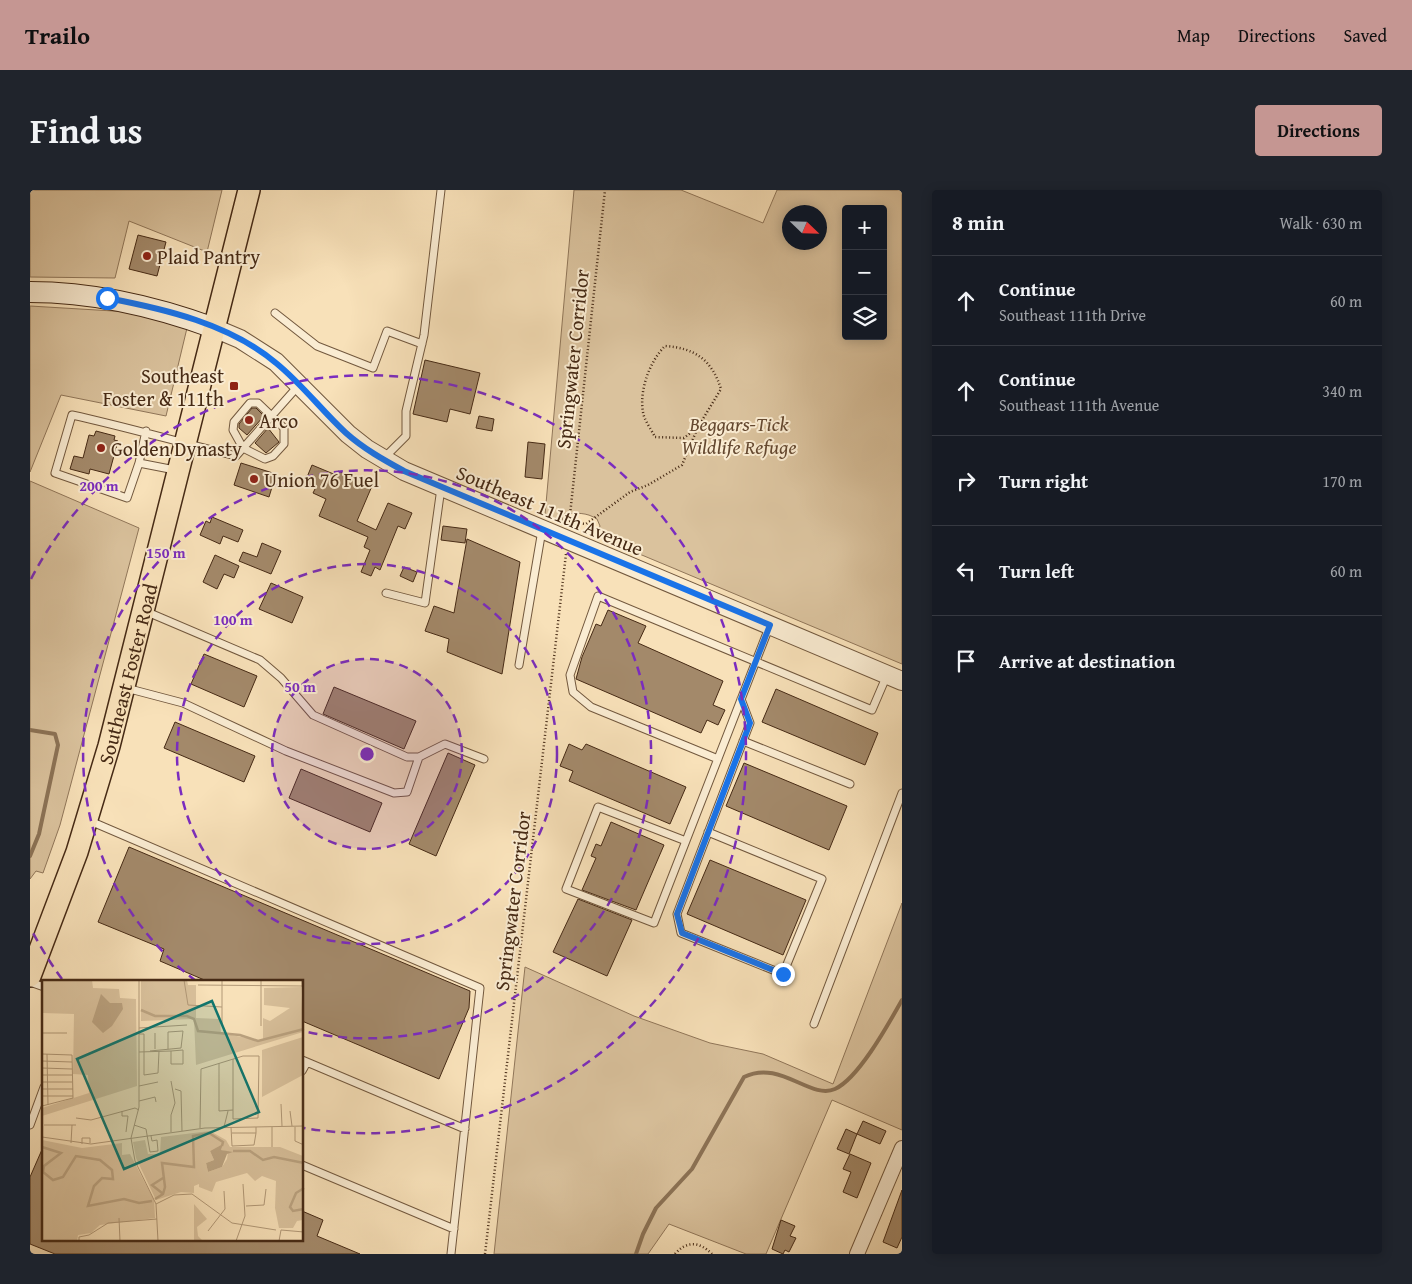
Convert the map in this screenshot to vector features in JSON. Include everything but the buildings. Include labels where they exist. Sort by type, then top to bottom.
[{"type":"main road","name":"Southeast Foster Road","points":[[30,976],[87,820],[143,610],[249,190]]},
{"type":"main road","points":[[30,292],[77,294],[136,303],[169,312],[214,328]]},
{"type":"street","name":"Southeast 111th Avenue","points":[[214,328],[256,348],[276,362],[348,434],[383,460],[441,488],[894,678]]},
{"type":"street","points":[[857,1254],[902,1148]]},
{"type":"lane","points":[[383,460],[406,436],[406,411],[422,344],[441,190]]},
{"type":"lane","points":[[275,313],[317,346],[373,368],[387,331],[422,344]]},
{"type":"lane","points":[[146,431],[139,462],[126,498],[55,473],[72,415],[146,431],[185,444],[236,456],[299,385]]},
{"type":"lane","points":[[250,403],[258,403],[284,428],[284,444],[273,456],[264,459],[243,448],[232,430],[234,422],[250,403]]},
{"type":"lane","points":[[139,462],[178,470]]},
{"type":"lane","points":[[386,593],[424,603],[441,488]]},
{"type":"lane","points":[[519,665],[542,530]]},
{"type":"lane","points":[[718,759],[591,707],[573,692],[570,675],[598,596],[756,660],[872,710],[894,678]]},
{"type":"lane","points":[[143,610],[260,660],[282,678],[313,715],[327,723],[407,757],[419,757],[445,744],[484,760]]},
{"type":"lane","points":[[686,841],[598,807],[566,888],[654,923],[686,841],[718,759],[756,660],[770,625]]},
{"type":"lane","points":[[123,687],[183,703],[286,751],[394,793],[407,792],[419,757]]},
{"type":"lane","points":[[708,832],[822,879],[783,974],[682,933],[677,914],[708,832],[750,723],[741,699]]},
{"type":"lane","points":[[743,741],[850,784]]},
{"type":"lane","points":[[814,1024],[902,793]]},
{"type":"lane","points":[[87,820],[480,988],[451,1254]]},
{"type":"lane","points":[[30,982],[42,987]]},
{"type":"lane","points":[[304,1061],[465,1129]]},
{"type":"lane","points":[[30,1125],[42,1092]]},
{"type":"lane","points":[[304,1165],[454,1229]]},
{"type":"path","name":"Springwater Corridor","points":[[568,530],[605,190]]},
{"type":"path","points":[[569,522],[586,524],[630,492],[648,485],[682,465],[698,426],[722,389],[716,372],[701,357],[682,347],[665,346],[656,355],[647,375],[643,413],[655,437],[684,438],[698,426]]},
{"type":"path","name":"Springwater Corridor","points":[[485,1254],[566,550]]},
{"type":"path","points":[[674,1254],[692,1243],[703,1246],[712,1254]]},
{"type":"green space","points":[[30,190],[222,190],[207,252],[129,221],[115,278],[30,277]]},
{"type":"green space","name":"Beggars-Tick Wildlife Refuge","points":[[574,190],[681,190],[763,223],[777,190],[902,190],[902,664],[606,540],[607,537],[598,533],[600,526],[597,519],[589,515],[581,513],[563,514],[562,524],[545,515]]},
{"type":"green space","points":[[30,306],[130,312],[187,328],[166,416],[61,395],[30,472]]},
{"type":"green space","points":[[30,481],[139,528],[60,825],[43,873],[36,871],[30,879]]},
{"type":"green space","points":[[902,903],[902,1130],[832,1100],[766,1254],[746,1254],[669,1224],[648,1254],[494,1254],[525,967],[634,1016],[710,1043],[763,1054],[833,1084]]},
{"type":"waterway","points":[[30,730],[55,734],[58,745],[39,834],[30,856]]},
{"type":"waterway","points":[[636,1254],[643,1234],[656,1208],[692,1169],[744,1077],[757,1073],[770,1073],[815,1089],[825,1091],[835,1089],[854,1074],[902,1000]]},
{"type":"place","name":"Plaid Pantry","points":[[147,256]]},
{"type":"place","name":"Southeast Foster & 111th","points":[[234,386]]},
{"type":"place","name":"Arco","points":[[249,420]]},
{"type":"place","name":"Golden Dynasty","points":[[101,448]]},
{"type":"place","name":"Union 76 Fuel","points":[[254,479]]},
{"type":"route","points":[[107,298],[136,303],[169,312],[214,328],[256,348],[276,362],[348,434],[383,460],[404,471],[770,625],[741,699],[750,723],[677,914],[682,933],[783,974]]}]
